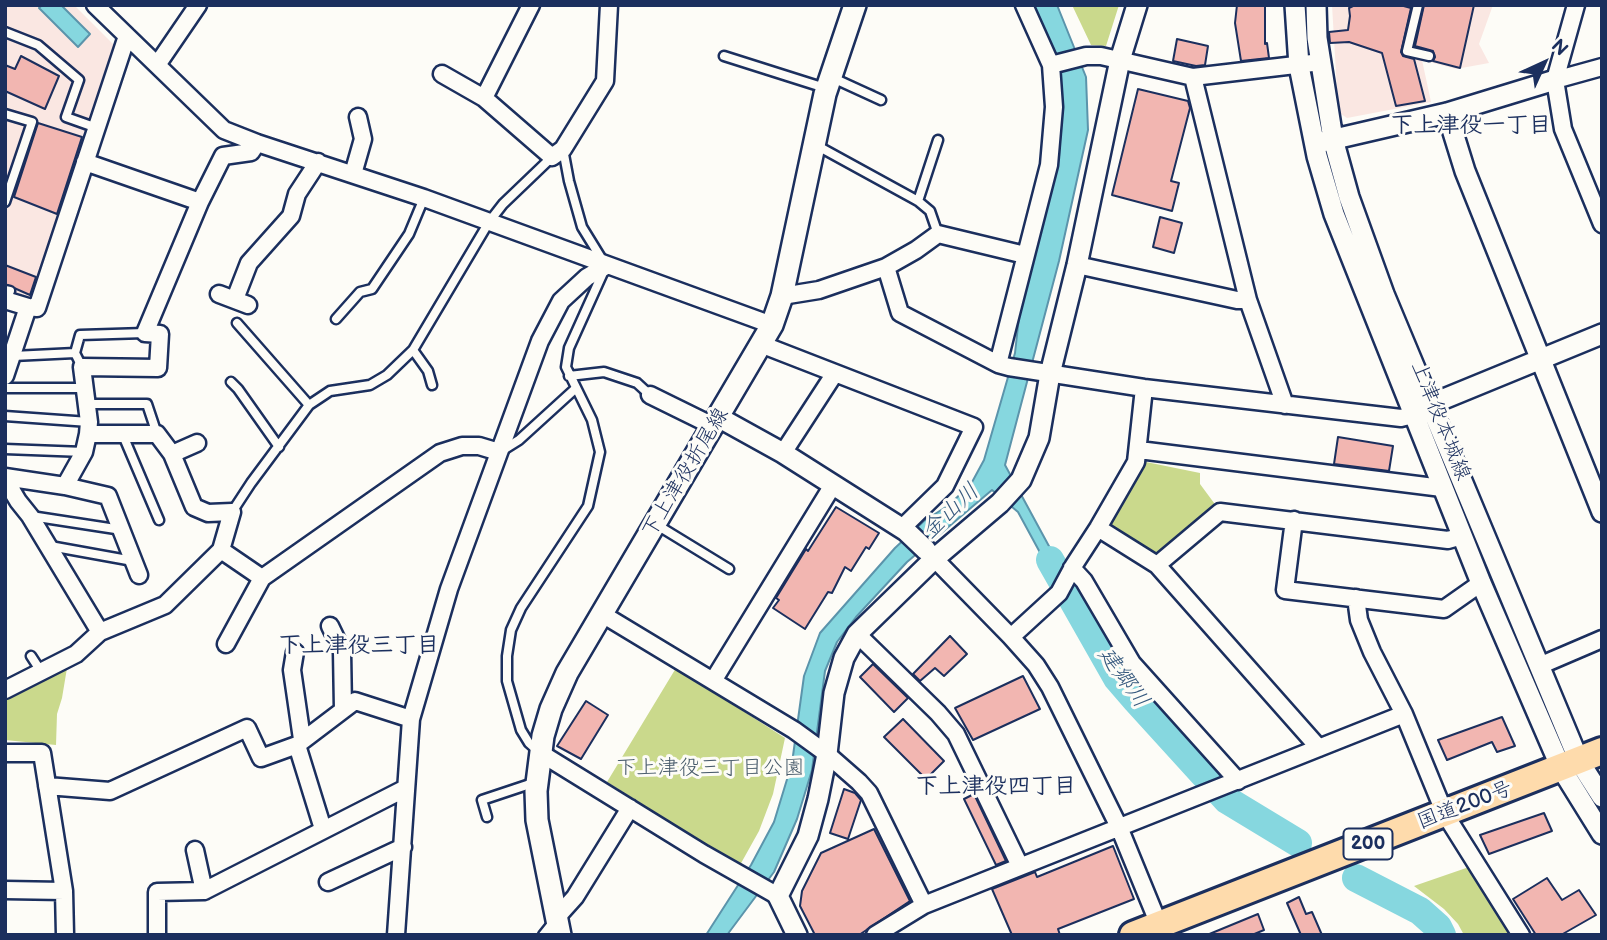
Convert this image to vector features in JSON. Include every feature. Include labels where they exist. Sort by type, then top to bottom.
[{"type":"highway","name":"国道200号","points":[[1133,935],[1161,930],[1581,760]]},
{"type":"main road","name":"下上津役折尾線","points":[[558,926],[537,820],[536,782],[544,736],[562,683],[772,325],[782,296],[829,83],[855,5]]},
{"type":"street","points":[[95,5],[224,130],[424,198],[772,325]]},
{"type":"street","points":[[157,65],[198,5]]},
{"type":"street","points":[[484,98],[531,5]]},
{"type":"street","points":[[1004,365],[1025,255],[1049,165],[1054,107],[1051,65],[1024,5]]},
{"type":"street","points":[[772,892],[808,836],[834,693],[844,658],[857,634],[930,555],[1000,503],[1021,480],[1039,438],[1044,374],[1077,265],[1120,60],[1137,5]]},
{"type":"street","name":"上津役本城線","points":[[1295,5],[1299,66],[1324,141],[1349,197],[1371,258],[1421,410],[1442,488],[1481,583],[1602,797]]},
{"type":"street","name":"上津役本城線","points":[[1316,5],[1324,141]]},
{"type":"street","points":[[1576,5],[1555,80],[1563,130],[1602,224]]},
{"type":"street","points":[[442,74],[484,98],[557,153],[606,81],[604,7]]},
{"type":"street","points":[[7,294],[28,307],[37,308],[127,36]]},
{"type":"street","points":[[1051,65],[1086,56],[1120,60],[1193,77],[1321,62]]},
{"type":"street","points":[[1324,141],[1447,113],[1602,66]]},
{"type":"street","points":[[1193,77],[1248,300],[1285,405]]},
{"type":"street","points":[[1447,113],[1465,171],[1602,512]]},
{"type":"street","points":[[353,174],[363,139],[358,117]]},
{"type":"street","points":[[65,486],[84,452],[88,428],[86,396],[78,360],[158,368],[160,334],[145,333],[200,202],[222,156],[251,152],[257,143]]},
{"type":"street","points":[[85,162],[200,202]]},
{"type":"street","points":[[219,294],[242,302],[249,262],[291,216],[297,194],[318,162]]},
{"type":"street","points":[[782,296],[819,290],[886,267],[938,234],[1025,255]]},
{"type":"street","points":[[1077,265],[1237,300],[1248,300]]},
{"type":"street","points":[[396,935],[411,719],[449,589],[540,341],[561,301],[587,277],[606,266]]},
{"type":"street","points":[[886,267],[900,313],[1004,365],[1044,374],[1144,388],[1401,418],[1602,334]]},
{"type":"street","points":[[5,376],[28,307]]},
{"type":"street","points":[[762,345],[974,427],[945,486],[904,529]]},
{"type":"street","points":[[783,453],[835,373]]},
{"type":"street","points":[[1011,637],[1059,593],[1136,462],[1144,388]]},
{"type":"street","points":[[650,395],[783,453],[904,529],[1011,637],[1036,665],[1050,687],[1119,827],[1161,930]]},
{"type":"street","name":"上津役本城線","points":[[1421,410],[1581,760],[1602,834]]},
{"type":"street","points":[[5,690],[76,654],[100,632],[165,605],[221,550],[232,512],[208,513],[194,507],[172,454],[157,434],[88,428]]},
{"type":"street","points":[[172,454],[197,443]]},
{"type":"street","points":[[226,644],[262,578],[440,453],[462,446],[479,446],[499,452]]},
{"type":"street","points":[[1139,450],[1442,488]]},
{"type":"street","points":[[100,632],[30,516],[12,505],[5,478],[65,486],[108,496],[136,568]]},
{"type":"street","points":[[713,681],[834,485]]},
{"type":"street","points":[[1157,565],[1220,512],[1448,540],[1462,536]]},
{"type":"street","points":[[1294,520],[1284,590],[1444,609],[1481,583]]},
{"type":"street","points":[[1098,528],[1157,565],[1319,748]]},
{"type":"street","points":[[221,550],[262,578]]},
{"type":"street","points":[[1070,571],[1083,581],[1132,663],[1233,782]]},
{"type":"street","points":[[1356,598],[1359,620],[1372,652],[1404,714],[1445,814],[1521,935]]},
{"type":"street","points":[[603,614],[824,751],[869,793],[924,905]]},
{"type":"street","points":[[330,626],[342,651],[343,709]]},
{"type":"street","points":[[857,634],[956,734],[1020,866]]},
{"type":"street","points":[[1539,666],[1602,639]]},
{"type":"street","points":[[295,652],[292,670],[299,742],[323,829]]},
{"type":"street","points":[[47,786],[110,791],[247,728],[261,758],[299,742],[355,701],[411,719]]},
{"type":"street","points":[[875,935],[924,905],[1404,714]]},
{"type":"street","points":[[5,753],[42,753],[64,891],[65,935]]},
{"type":"street","points":[[542,754],[772,892],[797,935]]},
{"type":"street","points":[[157,935],[157,892],[204,891],[406,788]]},
{"type":"street","points":[[558,926],[630,808]]},
{"type":"street","points":[[328,882],[403,847]]},
{"type":"street","points":[[195,850],[204,891]]},
{"type":"street","points":[[5,890],[64,891]]},
{"type":"lane","points":[[1418,5],[1407,51],[1429,56]]},
{"type":"lane","points":[[5,32],[38,45],[79,80],[66,117],[97,128]]},
{"type":"lane","points":[[724,56],[829,83],[881,100]]},
{"type":"lane","points":[[5,114],[32,122],[5,202]]},
{"type":"lane","points":[[918,201],[938,140]]},
{"type":"lane","points":[[814,144],[918,201],[930,211],[938,234]]},
{"type":"lane","points":[[232,512],[309,405],[330,391],[370,385],[387,374],[413,350],[489,222],[503,204],[557,153],[569,181],[582,227],[606,266],[569,348],[566,367],[592,420],[600,452],[588,506],[522,608],[511,630],[507,656],[507,681],[521,730],[529,743],[542,754]]},
{"type":"lane","points":[[336,319],[360,292],[372,289],[409,234],[424,198]]},
{"type":"lane","points":[[237,323],[309,405]]},
{"type":"lane","points":[[13,356],[78,360],[80,335],[145,333]]},
{"type":"lane","points":[[413,350],[428,371],[432,385]]},
{"type":"lane","points":[[569,376],[604,372],[637,383],[650,395]]},
{"type":"lane","points":[[231,382],[279,447]]},
{"type":"lane","points":[[5,388],[147,404],[157,434]]},
{"type":"lane","points":[[499,452],[519,440],[575,389]]},
{"type":"lane","points":[[5,416],[88,428]]},
{"type":"lane","points":[[122,433],[159,520]]},
{"type":"lane","points":[[5,449],[84,452]]},
{"type":"lane","points":[[30,516],[122,530]]},
{"type":"lane","points":[[655,524],[729,569]]},
{"type":"lane","points":[[47,546],[136,568]]},
{"type":"lane","points":[[31,656],[42,673]]},
{"type":"lane","points":[[487,817],[481,797],[536,782]]},
{"type":"lane","points":[[543,935],[558,926]]},
{"type":"shaded area","points":[[5,5],[74,5],[115,46],[32,298],[5,290]]},
{"type":"shaded area","points":[[1332,5],[1493,5],[1479,44],[1489,63],[1456,69],[1422,60],[1431,102],[1347,118],[1341,114],[1337,90]]},
{"type":"green space","points":[[1072,5],[1119,5],[1106,46],[1091,45]]},
{"type":"green space","points":[[1146,462],[1200,473],[1200,484],[1217,507],[1163,553],[1155,553],[1113,528],[1109,522]]},
{"type":"green space","points":[[67,668],[57,714],[56,745],[5,740],[5,696]]},
{"type":"green space","name":"下上津役三丁目公園","points":[[676,668],[785,738],[773,794],[759,831],[740,865],[607,782]]},
{"type":"green space","points":[[1472,866],[1514,935],[1464,935],[1444,909],[1414,886]]},
{"type":"water","points":[[42,5],[61,5],[90,34],[78,47],[39,8]]},
{"type":"water","name":"金山川","points":[[1033,5],[1057,5],[1086,77],[1088,130],[1059,261],[1005,465],[1063,572],[1056,582],[1018,512],[992,490],[907,562],[856,617],[837,642],[825,671],[812,770],[797,819],[774,872],[727,935],[706,935],[751,865],[774,822],[792,763],[804,676],[820,633],[895,548],[971,484],[984,460],[1015,353],[1019,317],[1059,157],[1062,105],[1057,58]]},
{"type":"building","points":[[1237,5],[1265,5],[1265,44],[1267,43],[1269,58],[1241,61],[1235,23]]},
{"type":"building","points":[[1355,5],[1400,5],[1411,8],[1401,52],[1403,56],[1414,59],[1425,101],[1396,106],[1382,53],[1349,42],[1330,43],[1329,32],[1348,30],[1349,8]]},
{"type":"building","points":[[1424,5],[1474,5],[1460,68],[1433,61],[1433,51],[1415,46]]},
{"type":"building","points":[[1177,39],[1208,46],[1205,65],[1196,66],[1173,61]]},
{"type":"building","points":[[21,56],[59,76],[45,109],[5,91],[5,65],[15,69]]},
{"type":"building","points":[[1138,89],[1188,101],[1190,108],[1171,181],[1179,183],[1172,211],[1112,195]]},
{"type":"building","points":[[38,123],[82,137],[57,214],[14,197]]},
{"type":"building","points":[[1160,217],[1182,223],[1174,253],[1153,247]]},
{"type":"building","points":[[5,265],[36,277],[30,295],[5,284]]},
{"type":"building","points":[[1338,437],[1393,446],[1389,471],[1334,464]]},
{"type":"building","points":[[836,507],[879,533],[869,549],[866,547],[851,571],[845,567],[832,593],[828,592],[805,629],[773,608],[779,600],[776,598],[806,549],[808,551]]},
{"type":"building","points":[[950,636],[967,654],[944,676],[935,668],[920,681],[913,674]]},
{"type":"building","points":[[873,664],[908,698],[894,712],[860,677]]},
{"type":"building","points":[[1023,676],[1040,709],[973,740],[955,708]]},
{"type":"building","points":[[586,701],[608,715],[581,759],[557,746]]},
{"type":"building","points":[[1502,717],[1515,746],[1497,752],[1492,742],[1447,760],[1438,740]]},
{"type":"building","points":[[903,719],[944,761],[926,779],[884,737]]},
{"type":"building","points":[[844,789],[855,793],[861,800],[848,839],[830,833]]},
{"type":"building","points":[[974,794],[1006,861],[996,865],[964,799]]},
{"type":"building","points":[[1544,813],[1552,831],[1489,854],[1480,835]]},
{"type":"building","points":[[874,829],[910,901],[859,935],[815,935],[800,906],[802,891],[821,853]]},
{"type":"building","points":[[1113,846],[1134,899],[1058,929],[1060,935],[1012,935],[992,889],[1035,872],[1037,877]]},
{"type":"building","points":[[1547,878],[1562,900],[1579,890],[1596,915],[1561,935],[1536,935],[1513,899]]},
{"type":"building","points":[[1299,897],[1306,914],[1312,912],[1322,935],[1301,935],[1287,903]]},
{"type":"building","points":[[1258,914],[1264,930],[1252,935],[1207,935]]},
{"type":"waterway","name":"建郷川","points":[[1050,560],[1117,678],[1136,700],[1227,800],[1298,843]]},
{"type":"waterway","name":"建郷川","points":[[1356,878],[1420,911],[1438,927],[1442,935]]},
{"type":"district","name":"下上津役一丁目","points":[[1471,126]]},
{"type":"district","name":"下上津役三丁目","points":[[359,646]]},
{"type":"district","name":"下上津役四丁目","points":[[996,787]]}]
